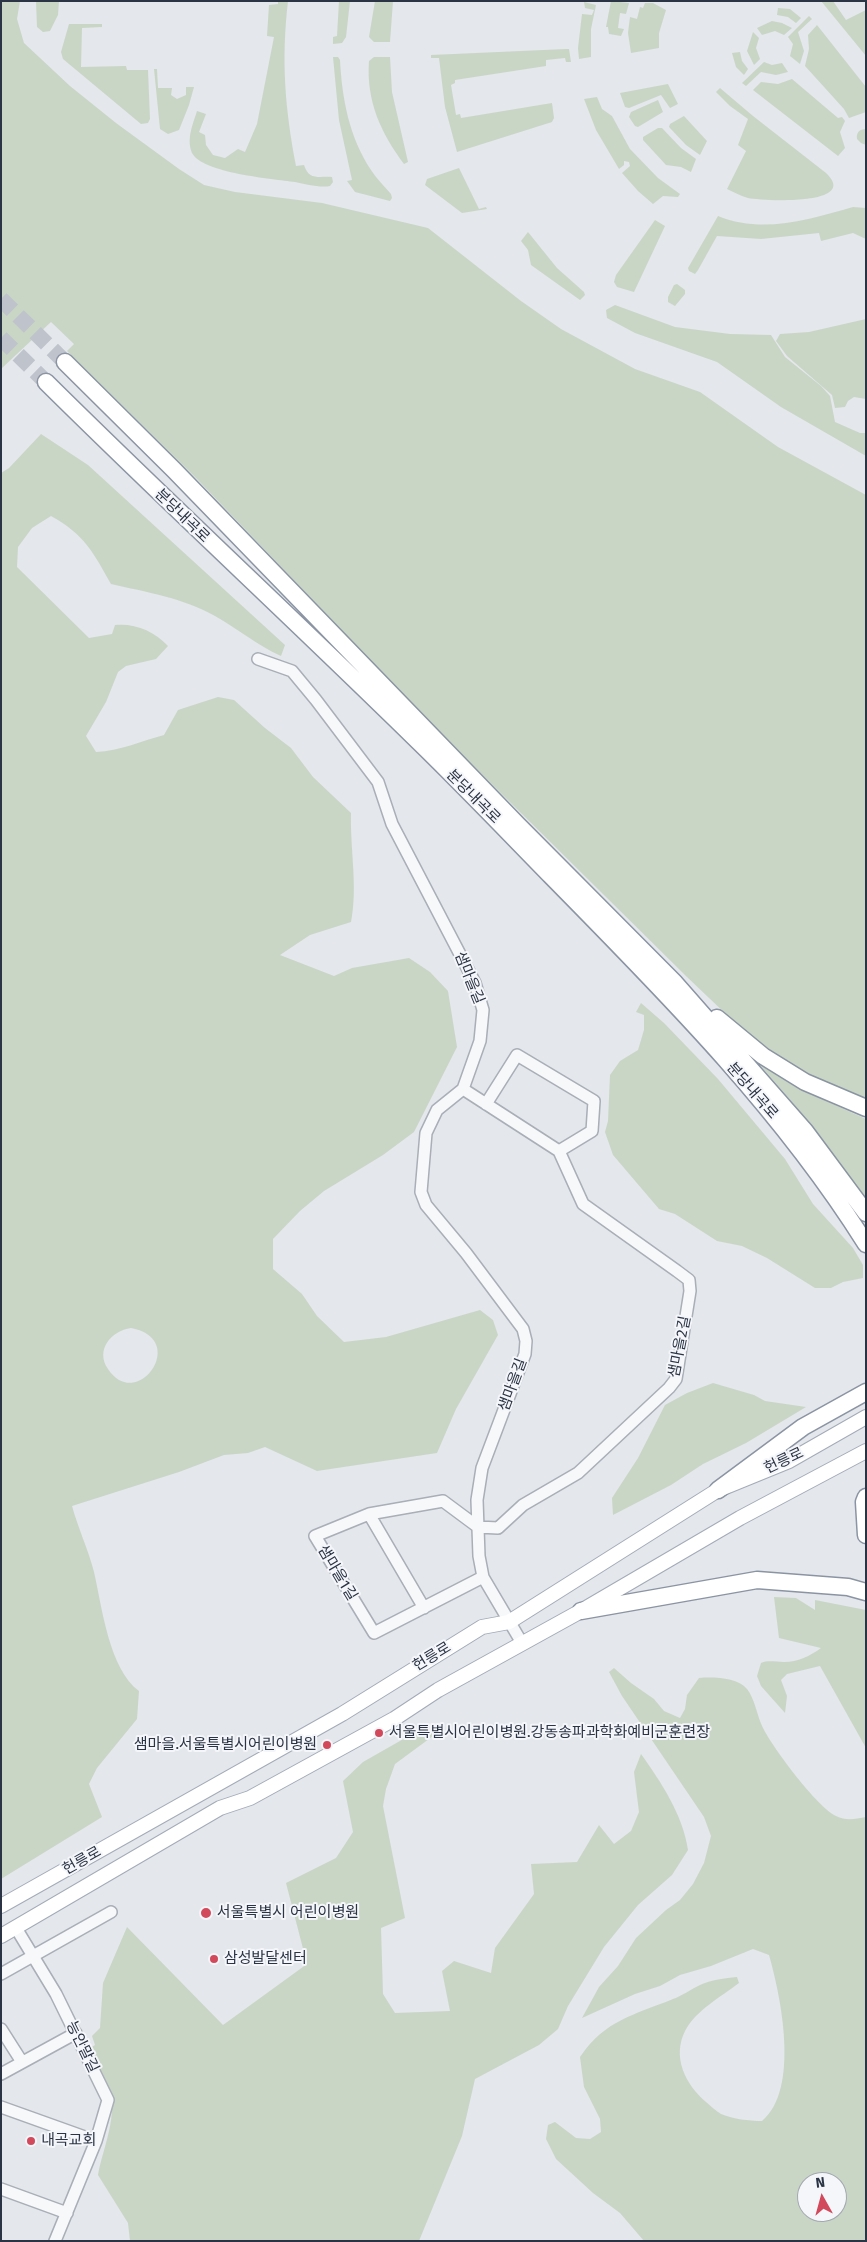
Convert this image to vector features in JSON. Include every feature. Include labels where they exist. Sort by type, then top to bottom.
[{"type":"highway","name":"분당내곡로","points":[[65,362],[181,477],[518,825],[675,983],[805,1131],[866,1214]]},
{"type":"highway","name":"분당내곡로","points":[[46,382],[157,491],[422,744],[618,945],[740,1076],[794,1139],[864,1242]]},
{"type":"highway","points":[[675,983],[763,1056],[805,1082],[866,1108]]},
{"type":"highway","points":[[718,1490],[803,1426],[866,1392]]},
{"type":"highway","points":[[866,1497],[864,1502],[866,1535]]},
{"type":"highway","points":[[581,1611],[757,1580],[848,1587],[866,1592]]},
{"type":"main road","name":"헌릉로","points":[[1,1906],[342,1714],[482,1627],[509,1622],[718,1490],[789,1461],[866,1417]]},
{"type":"main road","name":"헌릉로","points":[[1,1936],[220,1808],[250,1798],[394,1719],[438,1690],[581,1611],[740,1518],[866,1451]]},
{"type":"street","name":"샘마을길","points":[[258,658],[292,672],[316,700],[378,782],[392,824],[475,983],[483,1010],[480,1041],[463,1089],[437,1110],[426,1133],[421,1192],[426,1205],[466,1253],[522,1329],[526,1341],[525,1354],[482,1468],[477,1500],[479,1556],[484,1577],[522,1643]]},
{"type":"street","points":[[463,1089],[486,1104],[559,1151],[592,1131],[594,1101],[517,1055],[486,1104]]},
{"type":"street","name":"샘마을2길","points":[[478,1526],[498,1528],[523,1505],[578,1473],[669,1388],[676,1379],[690,1291],[688,1280],[583,1204],[559,1151]]},
{"type":"street","name":"샘마을1길","points":[[424,1608],[374,1633],[315,1536],[369,1514],[443,1501],[478,1526]]},
{"type":"street","points":[[369,1514],[424,1608],[484,1577]]},
{"type":"street","points":[[1,1974],[112,1912]]},
{"type":"street","name":"능안말길","points":[[16,1928],[76,2033],[108,2100],[96,2141],[55,2241]]},
{"type":"street","points":[[1,2029],[22,2062]]},
{"type":"street","points":[[1,2074],[76,2033]]},
{"type":"street","points":[[1,2107],[96,2141]]},
{"type":"street","points":[[1,2189],[67,2213]]},
{"type":"green space","points":[[1,1],[20,1],[17,19],[24,43],[70,86],[116,123],[204,185],[235,192],[322,203],[428,228],[521,301],[561,329],[635,369],[700,392],[778,447],[866,495],[866,1104],[813,1077],[771,1051],[729,1017],[687,977],[440,733],[196,478],[67,351],[74,344],[51,322],[1,369]]},
{"type":"green space","points":[[36,1],[59,1],[58,15],[50,31],[43,32],[37,27]]},
{"type":"green space","points":[[278,1],[288,1],[285,84],[296,166],[304,165],[306,170],[315,177],[332,177],[333,182],[330,186],[321,187],[223,170],[198,160],[190,148],[191,132],[197,111],[206,114],[199,132],[205,135],[206,145],[213,155],[225,158],[238,149],[245,152],[257,124],[274,37],[267,36],[269,5],[278,4]]},
{"type":"green space","points":[[339,1],[350,1],[346,37],[342,43],[333,44],[333,37],[337,36]]},
{"type":"green space","points":[[375,1],[393,1],[390,42],[374,42],[369,37]]},
{"type":"green space","points":[[611,1],[629,3],[626,14],[620,13],[618,28],[624,29],[621,36],[609,34],[608,27],[606,27]]},
{"type":"green space","points":[[821,1],[833,1],[846,20],[866,10],[866,56]]},
{"type":"green space","points":[[584,2],[596,5],[591,29],[591,57],[579,59],[578,48],[582,14],[592,15],[594,10],[585,8]]},
{"type":"green space","points":[[645,3],[653,3],[666,10],[659,33],[659,48],[631,53],[628,33],[630,17],[637,19],[640,7],[643,8]]},
{"type":"green space","points":[[778,8],[790,9],[801,18],[796,23],[788,17],[777,15]]},
{"type":"green space","points":[[809,16],[812,19],[798,32],[804,51],[800,64],[790,56],[793,44],[788,37]]},
{"type":"green space","points":[[772,21],[792,28],[784,35],[775,31],[762,35],[757,28]]},
{"type":"green space","points":[[69,24],[102,24],[102,27],[82,28],[81,67],[126,66],[127,70],[148,70],[150,119],[148,123],[141,124],[63,59],[61,52]]},
{"type":"green space","points":[[817,25],[866,87],[866,112],[849,118],[844,109],[805,66],[809,49],[808,35]]},
{"type":"green space","points":[[753,32],[759,38],[756,48],[760,59],[754,65],[747,51]]},
{"type":"green space","points":[[569,49],[571,62],[566,62],[565,58],[546,60],[546,66],[455,80],[455,83],[451,85],[456,115],[460,114],[461,118],[552,103],[554,118],[552,122],[457,152],[445,107],[439,58],[431,58],[431,55]]},
{"type":"green space","points":[[740,52],[742,61],[748,69],[744,75],[736,67],[732,53]]},
{"type":"green space","points":[[333,57],[338,57],[340,60],[345,103],[357,144],[373,173],[391,194],[392,198],[390,201],[355,192],[347,181],[352,180],[339,120]]},
{"type":"green space","points":[[374,57],[390,57],[392,92],[408,162],[404,164],[388,140],[373,103],[370,90],[369,61]]},
{"type":"green space","points":[[764,62],[772,65],[782,63],[788,72],[776,75],[761,72],[746,86],[742,83]]},
{"type":"green space","points":[[154,69],[157,69],[158,88],[172,88],[171,95],[177,99],[186,95],[186,87],[194,87],[179,130],[168,134],[160,129]]},
{"type":"green space","points":[[792,79],[838,118],[842,117],[845,121],[840,132],[845,148],[838,156],[753,90],[761,82],[778,84]]},
{"type":"green space","points":[[668,84],[678,104],[670,108],[661,95],[629,108],[625,107],[620,93]]},
{"type":"green space","points":[[720,88],[826,173],[833,184],[831,191],[820,196],[805,199],[771,200],[748,198],[727,189],[746,151],[738,145],[748,119],[730,106],[716,92]]},
{"type":"green space","points":[[597,97],[602,109],[612,116],[630,149],[658,178],[680,194],[678,197],[663,196],[653,204],[622,173],[630,166],[629,162],[624,161],[624,165],[619,169],[596,130],[584,99]]},
{"type":"green space","points":[[658,100],[663,112],[638,127],[635,126],[629,117],[631,112]]},
{"type":"green space","points":[[684,116],[707,141],[700,155],[686,145],[669,127],[670,124]]},
{"type":"green space","points":[[658,128],[662,128],[681,148],[696,159],[691,172],[681,167],[666,165],[643,140],[643,137]]},
{"type":"green space","points":[[866,129],[866,145],[861,143],[857,137],[860,131]]},
{"type":"green space","points":[[459,168],[479,209],[486,207],[487,209],[462,213],[425,185],[427,179]]},
{"type":"green space","points":[[853,207],[866,208],[866,239],[853,233],[821,241],[819,233],[761,239],[717,236],[695,274],[689,271],[688,268],[718,216],[751,224],[785,223]]},
{"type":"green space","points":[[655,220],[665,226],[634,292],[617,287],[614,282],[616,275]]},
{"type":"green space","points":[[528,232],[557,268],[584,292],[585,295],[580,300],[531,265],[528,250],[521,241]]},
{"type":"green space","points":[[677,284],[685,290],[685,294],[675,306],[668,302],[668,297],[674,285]]},
{"type":"green space","points":[[615,305],[675,327],[730,334],[771,335],[785,357],[821,386],[830,396],[835,422],[860,433],[866,433],[866,456],[781,407],[717,362],[635,333],[607,318],[606,310]]},
{"type":"green space","points":[[866,319],[866,399],[854,397],[848,401],[845,407],[835,408],[832,395],[787,356],[776,341],[780,334],[809,332]]},
{"type":"green space","points":[[41,434],[88,465],[285,645],[281,656],[203,610],[164,596],[111,584],[99,563],[80,537],[51,516],[32,528],[18,547],[17,567],[89,638],[112,634],[115,625],[130,625],[150,632],[168,646],[156,659],[126,666],[118,672],[106,702],[86,736],[96,752],[122,748],[164,735],[178,710],[218,697],[234,700],[291,748],[313,777],[351,813],[354,895],[351,922],[310,935],[280,955],[334,976],[352,968],[409,958],[430,972],[448,991],[457,1047],[414,1132],[383,1155],[324,1191],[300,1211],[273,1239],[273,1269],[302,1294],[317,1316],[344,1342],[386,1337],[480,1310],[493,1320],[498,1335],[456,1409],[437,1453],[317,1471],[265,1447],[248,1453],[224,1455],[179,1472],[72,1506],[92,1563],[108,1636],[114,1653],[120,1668],[139,1691],[137,1719],[97,1768],[89,1784],[102,1817],[1,1879],[1,473],[9,468]],"holes":[[[131,1328],[148,1335],[156,1345],[157,1357],[152,1369],[144,1378],[132,1383],[120,1380],[108,1369],[104,1362],[104,1348],[107,1342],[117,1333]]]},
{"type":"green space","points":[[641,1003],[664,1023],[718,1079],[785,1159],[813,1204],[853,1248],[863,1265],[863,1278],[843,1282],[831,1288],[815,1288],[767,1258],[742,1246],[717,1241],[675,1214],[659,1209],[613,1155],[605,1132],[608,1121],[610,1075],[620,1061],[638,1050],[644,1030],[644,1015],[636,1012]]},
{"type":"green space","points":[[753,1057],[815,1096],[866,1119],[866,1198],[792,1102]]},
{"type":"green space","points":[[713,1383],[754,1395],[765,1401],[806,1407],[746,1443],[703,1464],[671,1485],[613,1515],[612,1498],[638,1458],[665,1405],[687,1393]]},
{"type":"green space","points":[[774,1597],[796,1598],[815,1610],[815,1600],[866,1610],[866,1748],[820,1666],[787,1674],[781,1680],[787,1696],[785,1713],[761,1686],[757,1676],[761,1663],[799,1660],[821,1648],[779,1638]]},
{"type":"green space","points":[[614,1668],[654,1699],[664,1711],[680,1718],[685,1709],[687,1695],[699,1678],[724,1679],[737,1682],[747,1689],[768,1737],[785,1762],[818,1801],[836,1816],[843,1819],[866,1817],[866,2241],[644,2241],[620,2213],[593,2193],[556,2159],[546,2139],[548,2125],[555,2122],[576,2138],[590,2139],[601,2132],[600,2119],[584,2087],[580,2057],[600,2035],[621,2020],[676,1998],[709,1982],[737,1977],[739,1983],[709,2004],[690,2023],[685,2031],[681,2041],[680,2060],[692,2087],[721,2114],[752,2121],[762,2121],[774,2106],[781,2087],[784,2065],[784,2042],[774,1973],[769,1955],[753,1949],[711,1966],[680,1975],[660,1986],[635,1994],[582,2018],[599,1987],[618,1966],[636,1938],[666,1910],[680,1900],[693,1884],[704,1863],[711,1836],[704,1817],[622,1696],[609,1672]]},
{"type":"green space","points":[[428,1725],[433,1736],[395,1764],[386,1789],[383,1806],[405,1918],[381,1928],[383,1994],[395,2013],[450,2011],[442,1971],[454,1961],[491,1973],[495,1948],[534,1894],[531,1864],[577,1862],[599,1825],[614,1844],[631,1831],[639,1812],[634,1772],[641,1754],[670,1799],[681,1824],[688,1850],[672,1875],[638,1905],[604,1947],[568,2006],[558,2029],[539,2045],[475,2079],[462,2136],[419,2241],[130,2241],[128,2223],[98,2175],[110,2125],[112,2104],[106,2083],[90,2048],[95,2045],[92,2036],[100,2028],[103,1983],[127,1927],[223,2025],[307,1964],[286,1883],[336,1858],[353,1832],[343,1781],[363,1762]]},
{"type":"tunnel","points":[[1,299],[65,362]]},
{"type":"tunnel","points":[[1,338],[46,382]]},
{"type":"place","name":"서울특별시어린이병원.강동송파과학화예비군훈련장","points":[[379,1733]]},
{"type":"place","name":"샘마을.서울특별시어린이병원","points":[[327,1745]]},
{"type":"place","name":"서울특별시 어린이병원","points":[[206,1913]]},
{"type":"place","name":"삼성발달센터","points":[[214,1959]]},
{"type":"place","name":"내곡교회","points":[[31,2141]]}]
